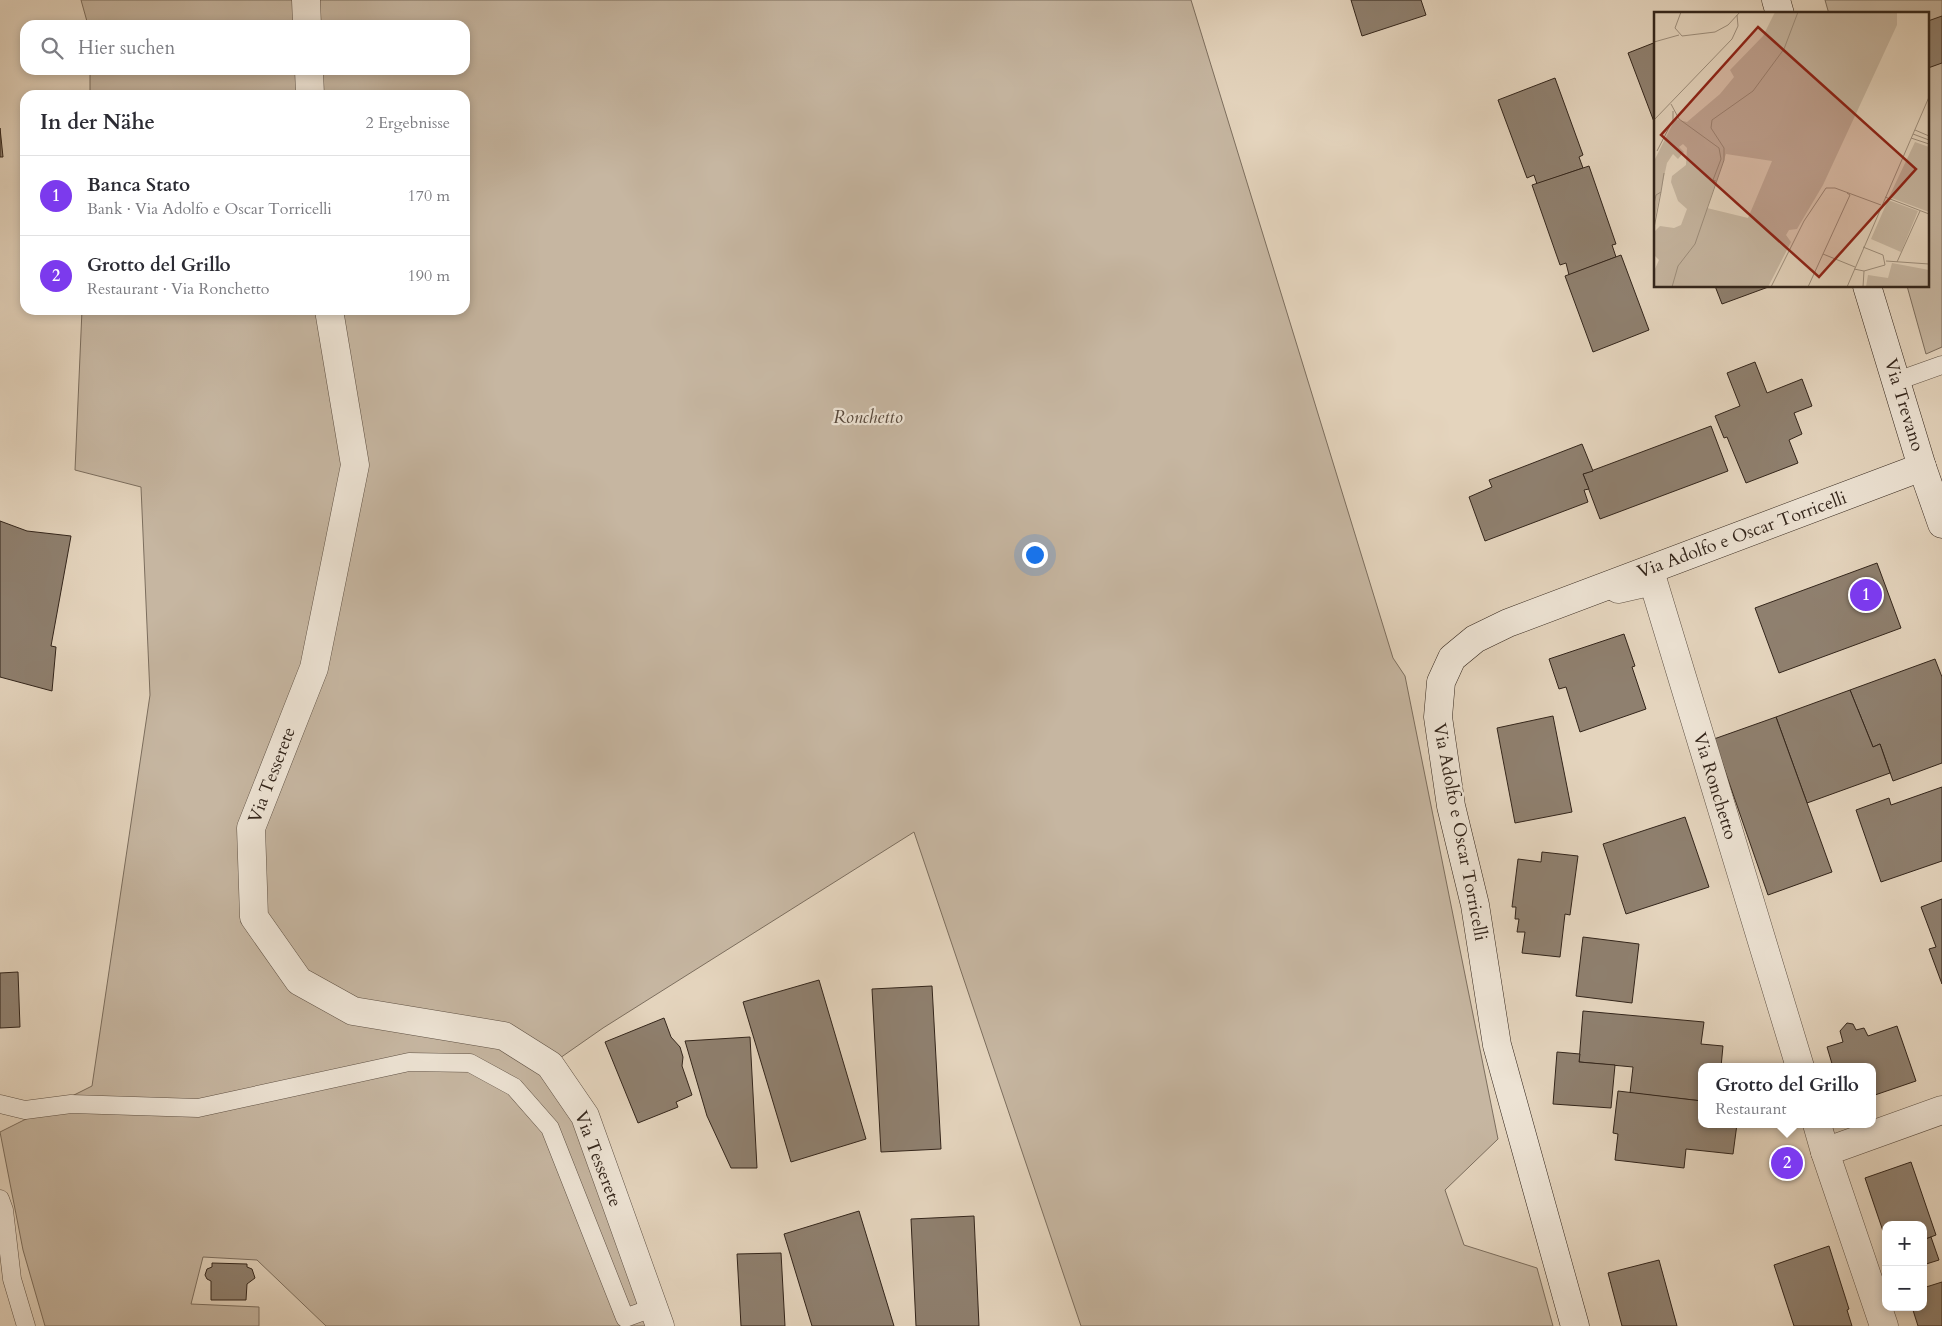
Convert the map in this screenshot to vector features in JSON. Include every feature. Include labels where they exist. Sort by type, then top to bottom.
[{"type":"street","points":[[306,0],[307,20]]},
{"type":"street","points":[[309,75],[310,90]]},
{"type":"street","name":"Via Trevano","points":[[1868,288],[1922,467],[1942,524]]},
{"type":"street","name":"Via Tesserete","points":[[330,315],[355,465],[314,668],[251,828],[254,917],[298,981],[352,1011],[504,1036],[550,1065],[585,1116],[656,1317]]},
{"type":"street","name":"Via Adolfo e Oscar Torricelli","points":[[1575,1326],[1497,1045],[1475,905],[1451,806],[1438,717],[1441,682],[1452,658],[1475,639],[1508,624],[1922,467]]},
{"type":"street","name":"Via Ronchetto","points":[[1575,597],[1653,581],[1799,1063]]},
{"type":"street","points":[[1825,1152],[1942,1110]]},
{"type":"street","points":[[1818,1128],[1884,1326]]},
{"type":"lane","points":[[1896,381],[1942,366]]},
{"type":"lane","points":[[0,1104],[25,1110],[71,1104],[198,1108],[409,1062],[470,1062],[514,1087],[550,1128],[625,1318],[656,1317]]},
{"type":"lane","points":[[0,1199],[4,1210],[12,1279],[26,1326]]},
{"type":"green space","name":"Ronchetto","points":[[81,0],[1191,0],[1393,658],[1405,676],[1498,1139],[1445,1190],[1464,1245],[1537,1268],[1553,1326],[1081,1326],[914,832],[603,1028],[550,1065],[660,1326],[326,1326],[257,1260],[203,1257],[191,1304],[259,1307],[259,1326],[45,1326],[23,1250],[0,1132],[92,1086],[150,695],[141,487],[75,470],[82,315],[470,315],[470,90],[90,90],[90,75],[470,75],[470,20],[87,20]]},
{"type":"green space","points":[[1825,0],[1942,0],[1942,347],[1926,354],[1908,288],[1930,288],[1930,12],[1828,12]]},
{"type":"building","points":[[1351,0],[1421,0],[1426,15],[1362,36]]},
{"type":"building","points":[[1942,16],[1942,63],[1930,67],[1930,20]]},
{"type":"building","points":[[1654,43],[1654,122],[1628,53]]},
{"type":"building","points":[[1555,78],[1583,155],[1579,157],[1583,168],[1537,184],[1534,175],[1527,178],[1498,100]]},
{"type":"building","points":[[0,128],[3,157],[0,157]]},
{"type":"building","points":[[1589,166],[1616,244],[1612,245],[1616,257],[1569,275],[1566,263],[1560,265],[1532,185]]},
{"type":"building","points":[[1621,255],[1649,330],[1593,352],[1565,276]]},
{"type":"building","points":[[1716,288],[1766,288],[1722,304]]},
{"type":"building","points":[[1755,362],[1767,393],[1802,379],[1812,406],[1794,413],[1802,434],[1789,440],[1798,463],[1746,483],[1727,437],[1724,438],[1715,416],[1740,406],[1727,373]]},
{"type":"building","points":[[1711,426],[1728,471],[1600,519],[1583,474]]},
{"type":"building","points":[[1582,444],[1593,471],[1583,474],[1589,489],[1584,490],[1588,502],[1485,541],[1469,497],[1492,487],[1489,480]]},
{"type":"building","points":[[0,521],[27,531],[71,536],[51,646],[56,647],[52,691],[0,677]]},
{"type":"building","points":[[1877,563],[1901,628],[1779,673],[1755,608]]},
{"type":"building","points":[[1624,634],[1635,666],[1632,667],[1646,709],[1580,732],[1566,687],[1559,689],[1549,659]]},
{"type":"building","points":[[1935,659],[1942,677],[1942,763],[1893,781],[1880,744],[1873,747],[1850,690]]},
{"type":"building","points":[[1850,690],[1873,747],[1880,744],[1890,773],[1807,803],[1776,717]]},
{"type":"building","points":[[1553,716],[1572,812],[1515,823],[1497,728]]},
{"type":"building","points":[[1776,717],[1832,872],[1768,895],[1714,739]]},
{"type":"building","points":[[1942,787],[1942,861],[1881,882],[1856,810],[1889,798],[1891,805]]},
{"type":"building","points":[[1685,817],[1709,887],[1626,914],[1603,844]]},
{"type":"building","points":[[1542,852],[1578,856],[1570,915],[1565,914],[1560,957],[1522,953],[1525,932],[1517,932],[1519,919],[1515,919],[1516,907],[1512,907],[1518,859],[1541,862]]},
{"type":"building","points":[[1942,899],[1942,984],[1929,949],[1936,947],[1921,907]]},
{"type":"building","points":[[1583,937],[1639,944],[1632,1003],[1576,996]]},
{"type":"building","points":[[18,972],[20,1027],[0,1028],[0,973]]},
{"type":"building","points":[[819,980],[866,1139],[791,1162],[743,1002]]},
{"type":"building","points":[[932,986],[941,1149],[881,1152],[872,989]]},
{"type":"building","points":[[1583,1011],[1704,1022],[1701,1044],[1723,1046],[1721,1063],[1698,1063],[1698,1101],[1630,1093],[1633,1067],[1579,1062]]},
{"type":"building","points":[[664,1018],[671,1037],[680,1047],[683,1057],[682,1066],[692,1095],[676,1102],[678,1107],[638,1123],[605,1042]]},
{"type":"building","points":[[1847,1023],[1853,1024],[1856,1030],[1864,1028],[1868,1036],[1897,1026],[1916,1081],[1876,1095],[1876,1063],[1832,1063],[1827,1047],[1843,1042],[1840,1031]]},
{"type":"building","points":[[750,1037],[757,1168],[731,1168],[707,1116],[685,1041]]},
{"type":"building","points":[[1557,1052],[1580,1054],[1579,1062],[1615,1065],[1611,1108],[1553,1104]]},
{"type":"building","points":[[1618,1091],[1698,1101],[1698,1128],[1736,1128],[1733,1154],[1686,1149],[1684,1168],[1615,1160],[1618,1134],[1613,1133]]},
{"type":"building","points":[[1911,1162],[1936,1235],[1927,1238],[1927,1221],[1882,1221],[1882,1228],[1865,1178]]},
{"type":"building","points":[[859,1211],[894,1326],[812,1326],[784,1234]]},
{"type":"building","points":[[974,1216],[979,1326],[916,1326],[911,1219]]},
{"type":"building","points":[[1931,1237],[1939,1260],[1927,1264],[1927,1238]]},
{"type":"building","points":[[1829,1246],[1849,1309],[1847,1310],[1852,1326],[1794,1326],[1774,1265]]},
{"type":"building","points":[[781,1253],[785,1326],[741,1326],[737,1254]]},
{"type":"building","points":[[1659,1260],[1677,1326],[1622,1326],[1608,1273]]},
{"type":"building","points":[[212,1263],[247,1264],[247,1267],[252,1269],[255,1278],[247,1284],[246,1300],[211,1300],[211,1281],[205,1275],[207,1269],[212,1267]]},
{"type":"building","points":[[1942,1282],[1942,1326],[1918,1326],[1913,1311],[1927,1311],[1927,1287]]},
{"type":"place","name":"Banca Stato","points":[[1866,595]]},
{"type":"place","name":"Grotto del Grillo","points":[[1787,1163]]}]
